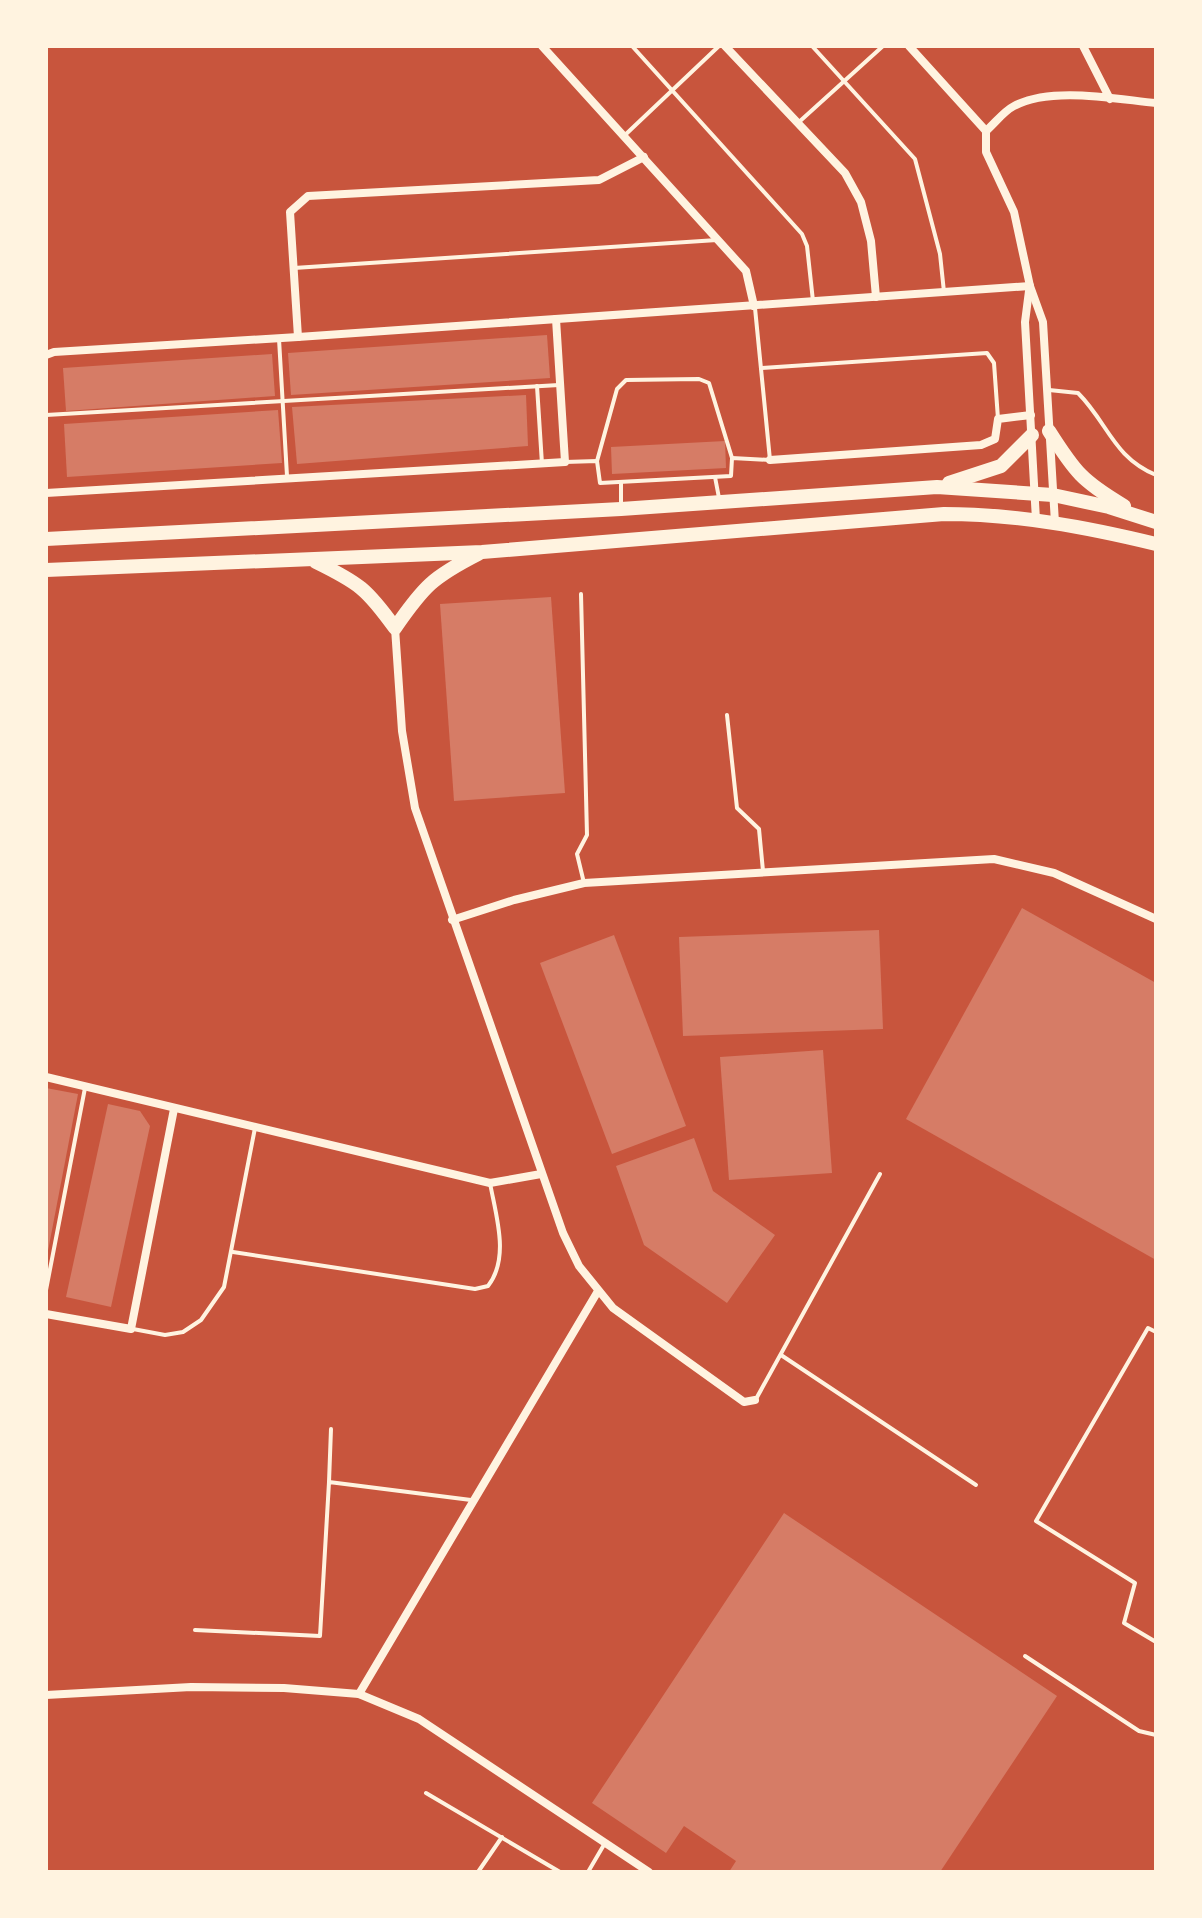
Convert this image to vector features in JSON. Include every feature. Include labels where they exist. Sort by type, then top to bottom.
[{"type":"main road","points":[[1049,431],[1085,482],[1151,521]]},
{"type":"main road","points":[[937,487],[1001,466],[1032,435]]},
{"type":"main road","points":[[46,539],[621,509],[937,487],[1053,495],[1109,507],[1151,521]]},
{"type":"main road","points":[[46,570],[482,552],[944,514],[1036,520],[1097,529],[1156,544]]},
{"type":"main road","points":[[311,560],[353,580],[372,596],[395,628],[420,592],[435,578],[482,552]]},
{"type":"street","points":[[542,46],[746,271],[754,306]]},
{"type":"street","points":[[725,46],[845,173],[861,202],[871,241],[876,297]]},
{"type":"street","points":[[909,46],[986,131],[986,152],[1014,212],[1030,286],[1043,322],[1055,523]]},
{"type":"street","points":[[1083,46],[1110,99]]},
{"type":"street","points":[[986,131],[1010,108],[1029,99],[1058,95],[1156,103]]},
{"type":"street","points":[[298,337],[290,212],[308,196],[599,180],[644,157]]},
{"type":"street","points":[[46,355],[54,352],[1030,286]]},
{"type":"street","points":[[1030,286],[1025,322],[1036,520]]},
{"type":"street","points":[[46,493],[565,462],[556,319]]},
{"type":"street","points":[[770,460],[981,445],[995,439],[998,419],[1031,415]]},
{"type":"street","points":[[395,628],[402,731],[413,799],[452,920],[563,1233],[579,1266],[613,1308],[744,1402],[755,1400]]},
{"type":"street","points":[[452,920],[514,900],[584,883],[994,859],[1054,873],[1156,919]]},
{"type":"street","points":[[46,1077],[490,1183],[541,1174]]},
{"type":"street","points":[[46,1314],[131,1329],[174,1109]]},
{"type":"street","points":[[359,1694],[598,1291]]},
{"type":"street","points":[[46,1695],[191,1687],[284,1688],[359,1694],[419,1719],[649,1872]]},
{"type":"lane","points":[[632,46],[802,234],[807,246],[814,301]]},
{"type":"lane","points":[[624,136],[719,46]]},
{"type":"lane","points":[[812,46],[915,159],[940,254],[944,292]]},
{"type":"lane","points":[[798,123],[883,46]]},
{"type":"lane","points":[[294,268],[719,240]]},
{"type":"lane","points":[[732,458],[770,460],[754,306]]},
{"type":"lane","points":[[279,339],[287,479]]},
{"type":"lane","points":[[761,368],[987,353],[994,363],[998,419]]},
{"type":"lane","points":[[699,379],[709,383],[732,458],[731,476],[600,483],[597,461],[617,389],[626,380],[699,379]]},
{"type":"lane","points":[[46,415],[560,385]]},
{"type":"lane","points":[[537,386],[542,464]]},
{"type":"lane","points":[[1047,390],[1078,393],[1125,458],[1156,475]]},
{"type":"lane","points":[[565,462],[597,461]]},
{"type":"lane","points":[[715,477],[720,502]]},
{"type":"lane","points":[[621,482],[621,509]]},
{"type":"lane","points":[[581,594],[587,835],[577,854],[584,883]]},
{"type":"lane","points":[[727,715],[737,808],[759,829],[763,873]]},
{"type":"lane","points":[[46,1290],[85,1087]]},
{"type":"lane","points":[[131,1329],[165,1335],[183,1332],[201,1320],[224,1287],[255,1126]]},
{"type":"lane","points":[[755,1400],[880,1174]]},
{"type":"lane","points":[[233,1252],[475,1289],[488,1286],[496,1276],[500,1258],[490,1183]]},
{"type":"lane","points":[[1156,1332],[1148,1328],[1036,1521],[1135,1583],[1124,1623],[1156,1642]]},
{"type":"lane","points":[[781,1355],[976,1485]]},
{"type":"lane","points":[[195,1630],[320,1636],[331,1429]]},
{"type":"lane","points":[[329,1482],[473,1501]]},
{"type":"lane","points":[[1025,1656],[1139,1731],[1156,1735]]},
{"type":"lane","points":[[426,1793],[560,1872]]},
{"type":"lane","points":[[478,1872],[502,1837]]},
{"type":"lane","points":[[588,1872],[605,1843]]},
{"type":"building","points":[[547,335],[550,378],[291,395],[288,353]]},
{"type":"building","points":[[272,354],[275,396],[66,411],[63,368]]},
{"type":"building","points":[[526,395],[528,446],[297,464],[292,407]]},
{"type":"building","points":[[278,410],[282,463],[67,477],[64,424]]},
{"type":"building","points":[[725,441],[726,468],[612,474],[611,447]]},
{"type":"building","points":[[551,597],[565,793],[454,801],[440,604]]},
{"type":"building","points":[[1022,908],[1156,983],[1156,1260],[906,1119]]},
{"type":"building","points":[[879,930],[883,1029],[683,1036],[679,937]]},
{"type":"building","points":[[614,935],[686,1126],[612,1154],[540,963]]},
{"type":"building","points":[[823,1050],[832,1173],[729,1180],[720,1057]]},
{"type":"building","points":[[46,1088],[78,1094],[47,1256],[46,1256]]},
{"type":"building","points":[[108,1104],[140,1111],[150,1126],[111,1307],[66,1297]]},
{"type":"building","points":[[694,1138],[713,1191],[775,1235],[727,1303],[644,1245],[616,1166]]},
{"type":"building","points":[[784,1513],[1057,1696],[940,1872],[729,1872],[736,1861],[684,1826],[666,1853],[592,1803]]}]
